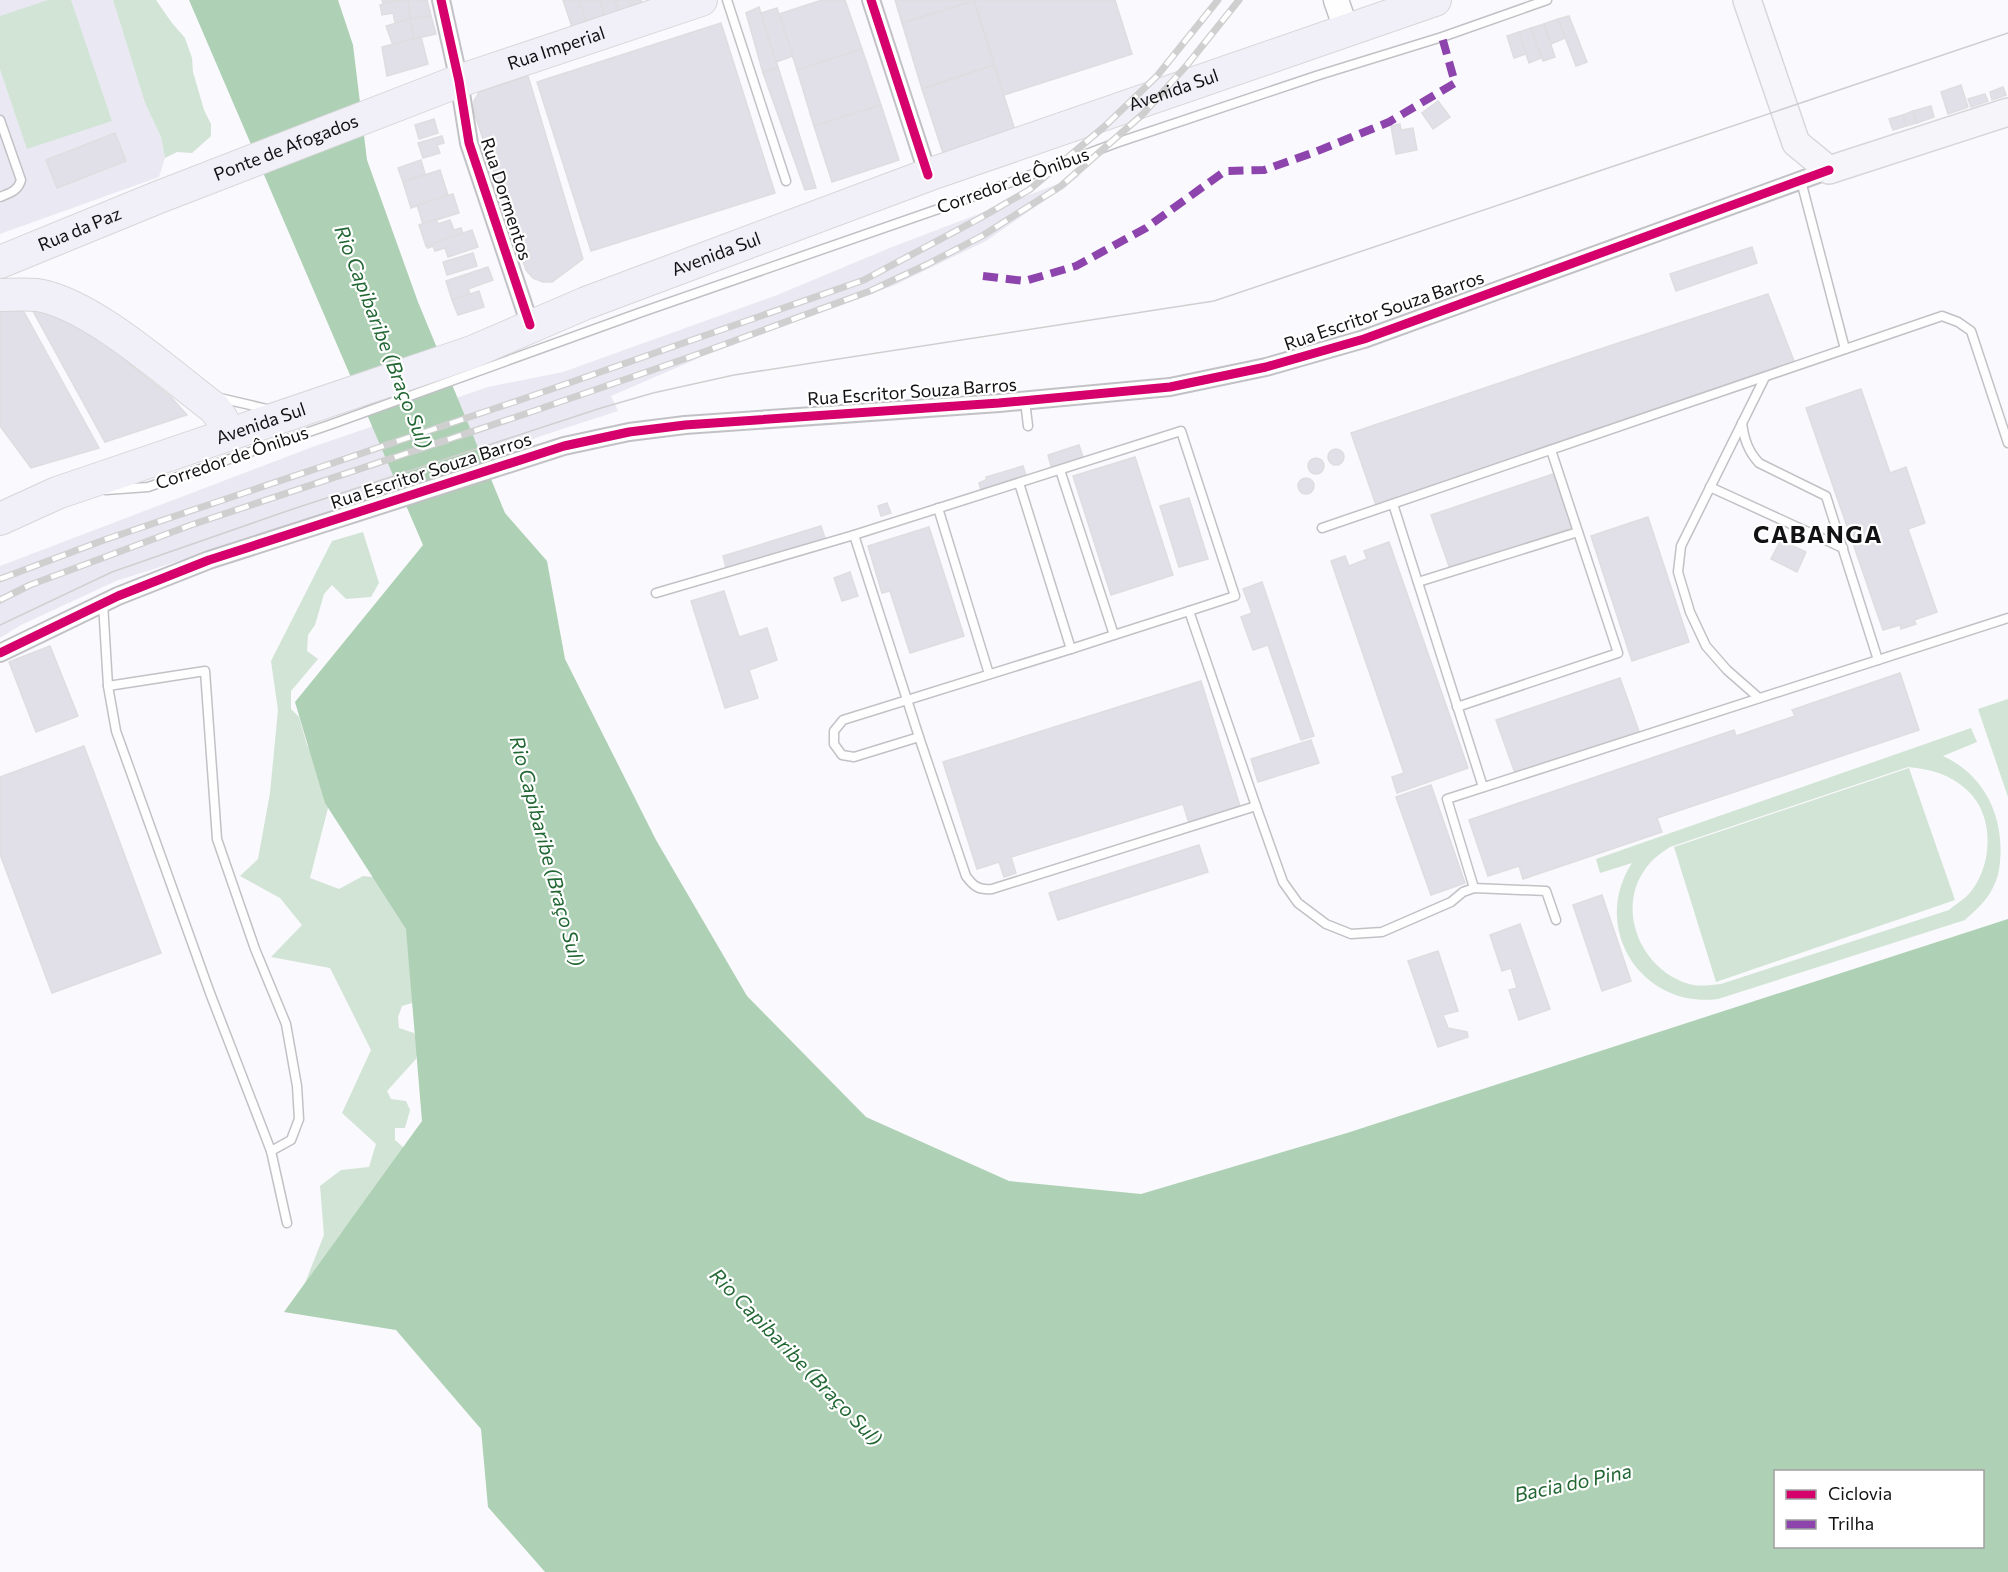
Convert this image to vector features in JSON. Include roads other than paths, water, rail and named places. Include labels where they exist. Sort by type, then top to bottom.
[{"type":"highway","name":"Rua Imperial","points":[[411,99],[701,0]]},
{"type":"highway","name":"Avenida Sul","points":[[0,519],[57,493],[291,414],[330,416],[476,360],[530,325],[586,303],[928,176],[1435,0]]},
{"type":"highway","name":"Ponte de Afogados","points":[[159,197],[411,99]]},
{"type":"highway","name":"Rua da Paz","points":[[0,262],[159,197]]},
{"type":"highway","points":[[0,295],[38,296],[62,303],[101,323],[214,408],[222,418],[224,428],[221,437]]},
{"type":"main road","points":[[1747,0],[1796,143],[1815,170]]},
{"type":"main road","points":[[1760,0],[1815,170]]},
{"type":"main road","name":"Rua Escritor Souza Barros","points":[[1815,170],[2008,112]]},
{"type":"street","name":"Rua Dormentos","points":[[441,0],[459,81],[469,143],[530,325]]},
{"type":"street","points":[[871,0],[928,176]]},
{"type":"street","points":[[1336,0],[1347,32]]},
{"type":"street","name":"Rua Escritor Souza Barros","points":[[0,653],[103,603],[209,560],[564,446],[629,432],[685,425],[1025,401],[1170,387],[1266,367],[1364,339],[1815,170]]},
{"type":"lane","points":[[727,0],[786,181]]},
{"type":"lane","name":"Corredor de Ônibus","points":[[476,360],[947,206],[1116,143],[1547,0]]},
{"type":"lane","points":[[0,120],[21,180],[20,185],[14,191],[0,197]]},
{"type":"lane","points":[[1815,170],[1845,349]]},
{"type":"lane","points":[[1322,528],[1942,316],[1958,322],[1971,331],[2008,443]]},
{"type":"lane","points":[[1759,698],[1727,670],[1706,646],[1689,612],[1678,572],[1681,546],[1765,377]]},
{"type":"lane","points":[[187,386],[232,401],[291,414]]},
{"type":"lane","points":[[1025,401],[1028,426]]},
{"type":"lane","name":"Corredor de Ônibus","points":[[57,493],[148,488],[330,416]]},
{"type":"lane","points":[[1742,423],[1747,447],[1759,463],[1826,496],[1878,660]]},
{"type":"lane","points":[[656,593],[854,535],[1181,431],[1235,596],[843,720],[834,730],[834,744],[842,755],[854,758],[919,736]]},
{"type":"lane","points":[[1457,707],[1618,653],[1551,450]]},
{"type":"lane","points":[[1060,470],[1114,635]]},
{"type":"lane","points":[[1019,483],[1071,649]]},
{"type":"lane","points":[[1710,488],[1843,548]]},
{"type":"lane","points":[[1393,504],[1483,787]]},
{"type":"lane","points":[[938,508],[989,674]]},
{"type":"lane","points":[[1418,582],[1578,532]]},
{"type":"lane","points":[[854,535],[906,701],[966,876],[972,885],[981,890],[992,890],[1256,806]]},
{"type":"lane","points":[[103,603],[108,686],[116,731],[206,982],[272,1151],[287,1223]]},
{"type":"lane","points":[[1189,611],[1283,882],[1298,903],[1326,924],[1352,934],[1382,932],[1451,902],[1463,892],[1473,888],[1546,891],[1556,920]]},
{"type":"lane","points":[[1473,888],[1447,799],[2008,618]]},
{"type":"lane","points":[[108,686],[205,671],[217,839],[255,948],[286,1024],[297,1086],[299,1119],[291,1140],[272,1151]]},
{"type":"water","points":[[189,0],[338,0],[353,45],[367,160],[418,302],[505,513],[547,561],[565,659],[656,840],[747,996],[866,1117],[1009,1181],[1141,1194],[1347,1133],[2008,919],[2008,1572],[545,1572],[488,1507],[481,1429],[396,1330],[284,1312],[422,1121],[406,929],[325,803],[295,702],[423,545]]},
{"type":"tram line","points":[[0,625],[112,572],[290,510],[601,408],[653,393],[734,375],[1214,301],[2008,33]]},
{"type":"railway","points":[[0,579],[104,540],[520,400],[864,280],[1029,190],[1105,126],[1157,76],[1218,0]]},
{"type":"railway","points":[[0,600],[30,585],[191,525],[690,357],[870,291],[928,264],[982,236],[1061,186],[1143,114],[1187,65],[1239,0]]},
{"type":"district","name":"CABANGA","points":[[1818,535]]},
{"type":"water label","name":"Rio Capibaribe (Braço Sul)","points":[[383,337]]},
{"type":"water label","name":"Rio Capibaribe (Braço Sul)","points":[[547,851]]},
{"type":"water label","name":"Rio Capibaribe (Braço Sul)","points":[[796,1357]]},
{"type":"water label","name":"Bacia do Pina","points":[[1573,1483]]}]
